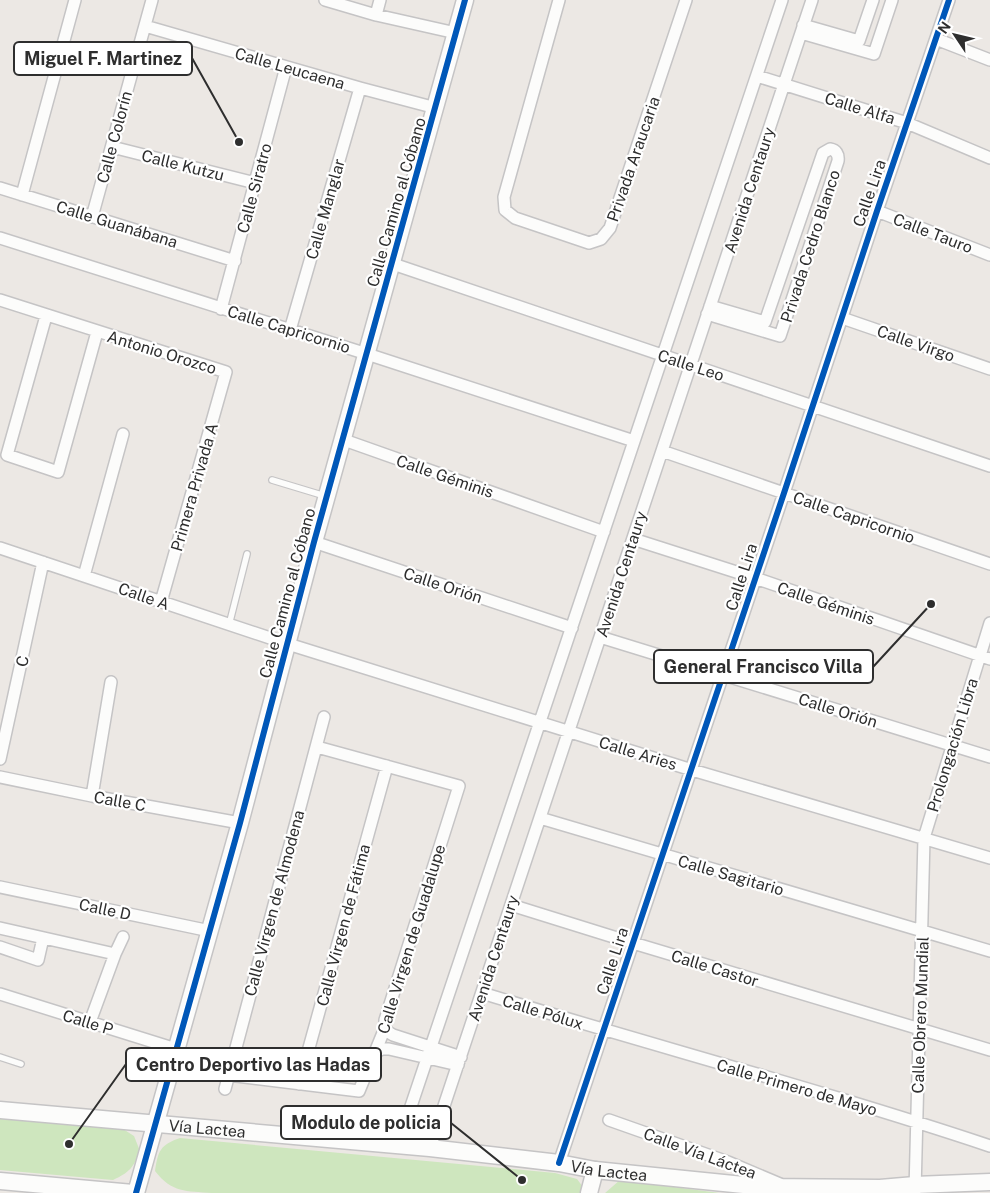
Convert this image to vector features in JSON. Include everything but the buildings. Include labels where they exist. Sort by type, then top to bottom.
[{"type":"street","points":[[22,195],[75,0]]},
{"type":"street","name":"Calle Colorín","points":[[92,217],[152,0]]},
{"type":"street","points":[[326,0],[376,15],[456,33]]},
{"type":"street","points":[[376,15],[380,0]]},
{"type":"street","name":"Calle Camino al Cóbano","points":[[135,1193],[240,823],[314,542],[344,440],[465,0]]},
{"type":"street","name":"Privada Araucaria","points":[[559,0],[504,197],[506,210],[515,218],[588,243],[601,239],[610,228],[686,0]]},
{"type":"street","name":"Avenida Centaury","points":[[398,1145],[782,0]]},
{"type":"street","name":"Avenida Centaury","points":[[430,1148],[812,0]]},
{"type":"street","points":[[802,29],[859,40],[873,0]]},
{"type":"street","points":[[802,29],[874,54],[892,0]]},
{"type":"street","name":"Calle Lira","points":[[559,1163],[949,0]]},
{"type":"street","name":"Calle Leucaena","points":[[145,26],[436,108]]},
{"type":"street","points":[[936,39],[990,60]]},
{"type":"street","name":"Calle Siratro","points":[[221,309],[286,67]]},
{"type":"street","name":"Calle Alfa","points":[[757,76],[907,123],[990,158]]},
{"type":"street","name":"Calle Manglar","points":[[290,330],[360,88]]},
{"type":"street","name":"Calle Kutzu","points":[[112,147],[255,183]]},
{"type":"street","name":"Privada Cedro Blanco","points":[[830,149],[835,151],[838,155],[838,161],[780,336],[709,310],[765,322],[823,153],[830,149]]},
{"type":"street","name":"Calle Guanábana","points":[[0,188],[235,261]]},
{"type":"street","name":"Calle Tauro","points":[[877,211],[990,255]]},
{"type":"street","name":"Calle Capricornio","points":[[0,238],[634,441]]},
{"type":"street","name":"Calle Leo","points":[[393,264],[990,466]]},
{"type":"street","name":"Antonio Orozco","points":[[0,300],[226,372]]},
{"type":"street","points":[[46,316],[7,456],[58,472],[97,332]]},
{"type":"street","name":"Calle Virgo","points":[[842,318],[990,369]]},
{"type":"street","name":"Primera Privada A","points":[[161,602],[226,372]]},
{"type":"street","points":[[84,576],[123,434]]},
{"type":"street","name":"Calle Géminis","points":[[344,440],[604,532]]},
{"type":"street","name":"Calle Capricornio","points":[[662,451],[990,564]]},
{"type":"street","name":"Calle Géminis","points":[[632,540],[754,578],[985,657]]},
{"type":"street","name":"Calle Orión","points":[[314,542],[572,628]]},
{"type":"street","name":"Calle A","points":[[0,548],[288,644]]},
{"type":"street","name":"C","points":[[0,759],[43,562]]},
{"type":"street","name":"Prolongación Libra","points":[[924,838],[952,744],[985,657],[990,623]]},
{"type":"street","name":"Calle Orión","points":[[600,637],[990,757]]},
{"type":"street","name":"Calle Aries","points":[[288,644],[692,770],[990,858]]},
{"type":"street","points":[[92,796],[111,682]]},
{"type":"street","name":"Calle Virgen de Almodena","points":[[225,1089],[324,717]]},
{"type":"street","points":[[317,747],[387,766]]},
{"type":"street","name":"Calle Virgen de Guadalupe","points":[[300,1084],[359,1091],[385,1028],[385,1020],[459,786],[387,766]]},
{"type":"street","name":"Calle Virgen de Fátima","points":[[300,1084],[387,766]]},
{"type":"street","name":"Calle C","points":[[0,777],[240,823]]},
{"type":"street","name":"Calle Sagitario","points":[[540,818],[990,951]]},
{"type":"street","name":"Calle Obrero Mundial","points":[[915,1189],[924,838]]},
{"type":"street","name":"Calle D","points":[[0,888],[210,931]]},
{"type":"street","name":"Calle Castor","points":[[511,905],[990,1050]]},
{"type":"street","points":[[0,928],[114,954]]},
{"type":"street","points":[[90,1022],[114,954],[123,937]]},
{"type":"street","points":[[0,948],[38,960],[43,938]]},
{"type":"street","name":"Calle Pólux","points":[[482,993],[604,1031]]},
{"type":"street","name":"Calle P","points":[[0,994],[176,1049]]},
{"type":"street","points":[[385,1028],[393,1035],[429,1053]]},
{"type":"street","name":"Calle Primero de Mayo","points":[[604,1031],[916,1122],[990,1146]]},
{"type":"street","points":[[376,1052],[382,1049],[389,1049],[429,1053],[459,1061]]},
{"type":"street","points":[[228,1075],[300,1084]]},
{"type":"street","name":"Vía Lactea","points":[[0,1110],[430,1148],[559,1163],[595,1170],[721,1184],[791,1189],[882,1191],[990,1182]]},
{"type":"street","name":"Calle Vía Láctea","points":[[609,1120],[728,1162],[791,1189]]},
{"type":"street","points":[[721,1184],[728,1162]]},
{"type":"street","points":[[590,1193],[595,1170]]},
{"type":"street","points":[[0,1181],[135,1193]]},
{"type":"street","points":[[43,1185],[68,1193]]},
{"type":"lane","points":[[272,480],[327,496]]},
{"type":"lane","points":[[229,625],[247,554]]},
{"type":"lane","points":[[0,1056],[21,1064]]},
{"type":"green space","points":[[0,1117],[123,1129],[134,1136],[140,1151],[130,1169],[113,1180],[0,1170]]},
{"type":"green space","points":[[180,1138],[555,1173],[577,1179],[583,1187],[583,1193],[212,1193],[187,1191],[180,1190],[167,1183],[155,1171],[157,1158],[164,1146]]},
{"type":"green space","points":[[620,1180],[720,1193],[605,1193]]},
{"type":"cycle path","points":[[136,1193],[240,823],[314,542],[465,0]]},
{"type":"cycle path","points":[[559,1163],[949,0]]},
{"type":"place","name":"Miguel F. Martinez","points":[[239,142]]},
{"type":"place","name":"General Francisco Villa","points":[[931,604]]},
{"type":"place","name":"Centro Deportivo las Hadas","points":[[69,1144]]},
{"type":"place","name":"Modulo de policia","points":[[522,1180]]}]
